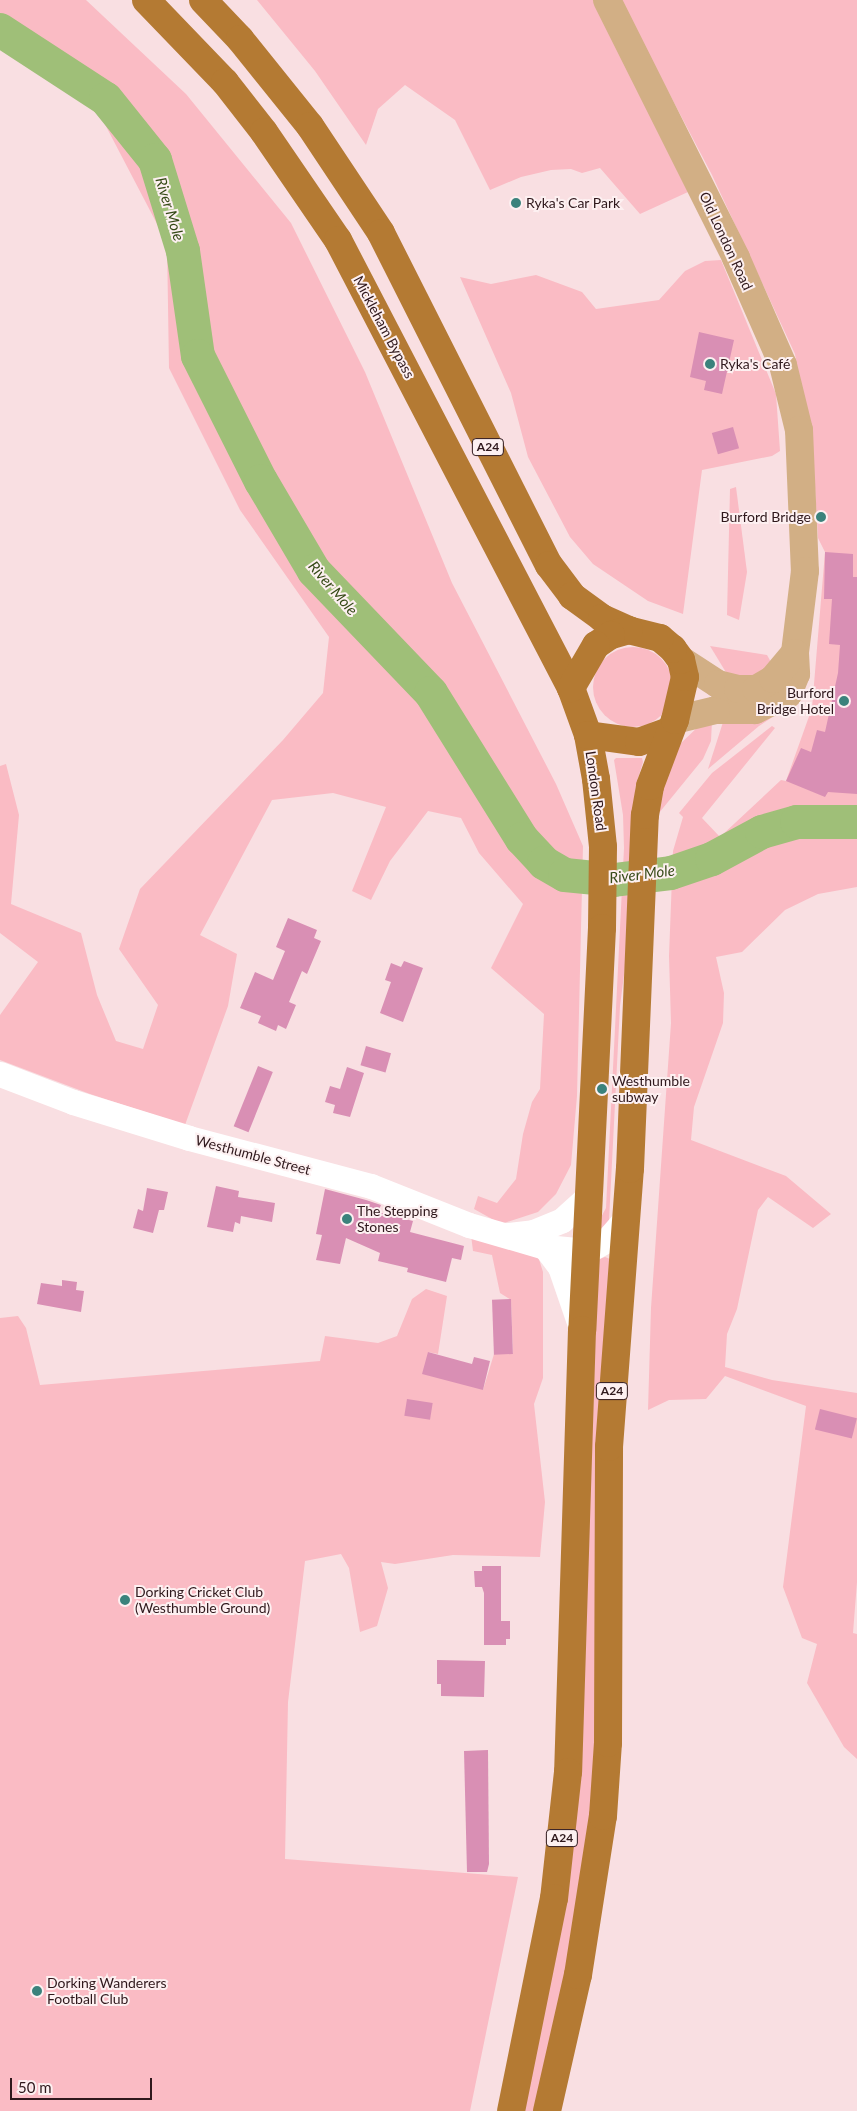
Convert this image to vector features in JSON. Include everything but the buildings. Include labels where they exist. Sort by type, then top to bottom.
[{"type":"highway","name":"Mickleham Bypass","points":[[146,0],[224,82],[264,132],[338,240],[571,688]]},
{"type":"highway","name":"A24","points":[[203,0],[240,39],[310,126],[381,233],[549,565],[572,596],[602,618],[629,630]]},
{"type":"highway","points":[[629,630],[660,638],[681,660],[685,677],[673,726],[639,742],[588,735],[571,688],[596,645],[611,636],[629,630]]},
{"type":"highway","name":"A24","points":[[547,2111],[578,1975],[602,1816],[608,1743],[609,1447],[626,1218],[643,849],[650,786],[673,726]]},
{"type":"highway","name":"London Road","points":[[588,735],[596,779],[603,847],[602,928],[590,1195]]},
{"type":"highway","name":"A24","points":[[511,2111],[554,1898],[562,1837],[569,1753],[582,1330],[590,1195]]},
{"type":"main road","name":"Old London Road","points":[[607,0],[725,235],[783,365],[799,430],[804,496],[806,571],[795,653]]},
{"type":"main road","points":[[681,660],[718,684],[738,689],[756,689],[773,679],[795,653]]},
{"type":"main road","points":[[673,726],[716,710],[755,710],[778,701],[788,694],[796,674],[795,653]]},
{"type":"street","name":"Westhumble Street","points":[[0,1074],[73,1102],[189,1138],[371,1186],[469,1225],[545,1247],[587,1251]]},
{"type":"street","name":"Westhumble Street","points":[[507,1236],[533,1232],[562,1220],[590,1195]]},
{"type":"street","points":[[587,1251],[607,1240],[626,1218]]},
{"type":"street","points":[[545,1247],[560,1267],[582,1330]]},
{"type":"shaded area","points":[[0,0],[86,0],[186,94],[291,223],[365,372],[452,583],[556,784],[583,846],[577,1096],[571,1165],[556,1194],[538,1212],[501,1224],[474,1209],[478,1196],[497,1203],[516,1179],[523,1134],[532,1102],[540,1089],[544,1014],[491,968],[523,904],[479,853],[461,818],[428,811],[390,861],[371,900],[352,891],[386,807],[333,793],[272,800],[200,935],[237,954],[228,1006],[185,1125],[90,1094],[0,1060],[0,1015],[38,962],[0,933],[0,766],[6,764],[19,815],[11,904],[81,933],[97,995],[116,1041],[143,1049],[158,1005],[119,949],[140,889],[283,740],[323,693],[329,637],[240,510],[169,368],[167,243],[98,111],[0,47]]},
{"type":"shaded area","points":[[257,0],[594,0],[688,192],[640,214],[600,168],[582,173],[571,169],[551,170],[521,177],[490,190],[455,120],[405,85],[378,109],[366,145],[315,71]]},
{"type":"shaded area","points":[[620,0],[857,0],[857,887],[818,894],[785,910],[742,952],[716,957],[724,993],[723,1023],[694,1107],[691,1140],[786,1176],[831,1214],[813,1228],[768,1197],[758,1210],[737,1309],[727,1334],[725,1367],[772,1380],[857,1393],[857,1582],[853,1633],[857,1634],[857,1759],[844,1747],[807,1683],[817,1644],[802,1638],[783,1587],[806,1406],[725,1376],[706,1399],[669,1400],[648,1410],[651,1308],[671,1023],[669,956],[673,851],[683,817],[679,813],[712,773],[772,726],[775,728],[702,818],[720,837],[781,780],[786,781],[812,708],[825,552],[818,538],[814,471],[795,354],[712,175]]},
{"type":"shaded area","points":[[721,260],[776,394],[780,451],[772,456],[702,470],[683,614],[648,601],[593,564],[570,537],[528,457],[511,393],[460,277],[491,284],[536,275],[582,292],[596,309],[659,300],[685,271],[705,261]]},
{"type":"shaded area","points":[[736,487],[747,572],[739,620],[727,615],[730,489]]},
{"type":"shaded area","points":[[710,646],[767,655],[772,664],[747,681],[730,679]]},
{"type":"shaded area","points":[[633,647],[648,650],[661,659],[670,672],[673,687],[670,702],[661,715],[648,724],[633,727],[618,724],[605,715],[596,702],[593,687],[596,672],[605,659],[618,650]]},
{"type":"shaded area","points":[[771,718],[759,726],[708,769],[724,719]]},
{"type":"shaded area","points":[[712,721],[711,741],[703,759],[659,813],[657,828],[656,807],[679,745],[701,724]]},
{"type":"shaded area","points":[[616,758],[642,758],[643,762],[636,785],[633,814],[628,944],[620,1006],[609,1221],[602,1235],[599,1221],[606,1208],[624,848],[623,815],[614,760]]},
{"type":"shaded area","points":[[471,1235],[538,1256],[543,1272],[543,1378],[534,1404],[545,1502],[540,1557],[453,1555],[395,1564],[381,1562],[388,1588],[377,1626],[360,1632],[349,1568],[341,1554],[305,1561],[288,1702],[285,1859],[518,1877],[470,2111],[0,2111],[0,1318],[18,1316],[26,1328],[40,1385],[320,1361],[325,1336],[378,1343],[397,1336],[412,1299],[426,1289],[447,1296],[438,1354],[428,1352],[483,1390],[494,1354],[513,1353],[511,1300],[500,1293],[492,1255],[473,1251]]},
{"type":"shaded area","points":[[605,1257],[610,1259],[597,1764],[585,1880],[537,2111],[519,2111],[538,2023],[597,1260]]},
{"type":"waterway","name":"River Mole","points":[[0,30],[106,99],[155,160],[183,251],[198,356],[261,481],[314,571],[431,693],[522,839],[544,863],[565,875],[614,880],[671,873],[712,859],[762,832],[797,822],[857,822]]},
{"type":"place","name":"Ryka's Car Park","points":[[516,203]]},
{"type":"place","name":"Ryka's Café","points":[[710,364]]},
{"type":"place","name":"Burford Bridge","points":[[821,517]]},
{"type":"place","name":"Burford Bridge Hotel","points":[[844,701]]},
{"type":"place","name":"Westhumble subway","points":[[602,1089]]},
{"type":"place","name":"The Stepping Stones","points":[[347,1219]]},
{"type":"place","name":"Dorking Cricket Club (Westhumble Ground)","points":[[125,1600]]},
{"type":"place","name":"Dorking Wanderers Football Club","points":[[37,1991]]}]
